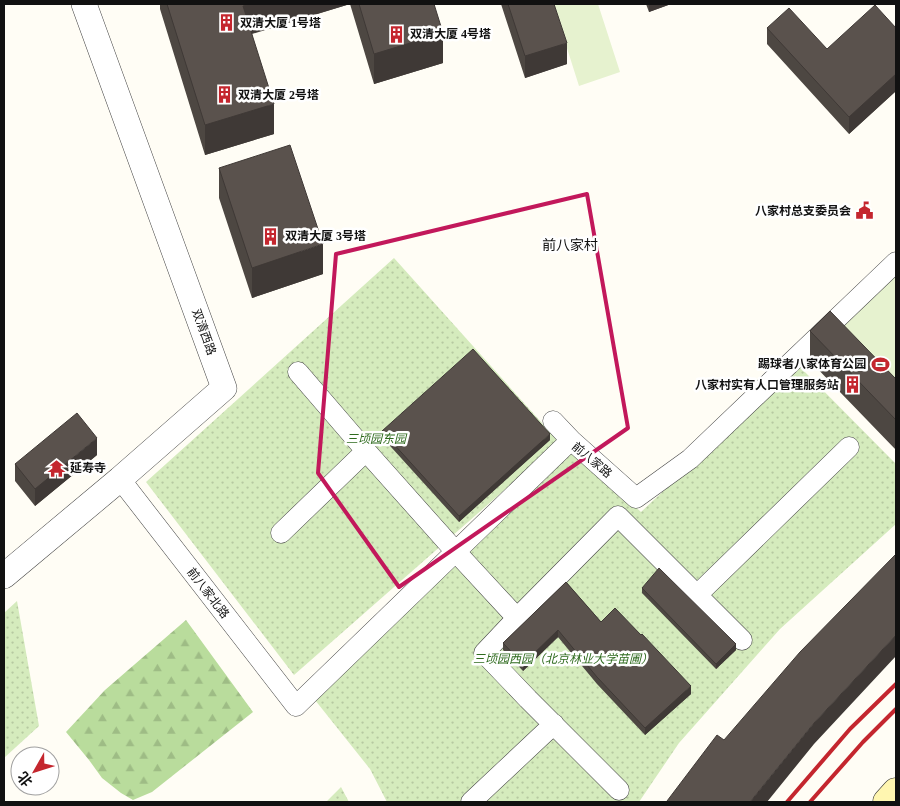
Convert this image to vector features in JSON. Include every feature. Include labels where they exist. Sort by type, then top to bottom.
[{"type":"main road","points":[[887,802],[896,792]]},
{"type":"street","name":"双清西路","points":[[4,576],[120,479],[224,388],[84,4]]},
{"type":"street","name":"前八家路","points":[[296,706],[572,440],[636,498],[690,459],[896,262]]},
{"type":"street","points":[[298,372],[366,451],[517,618]]},
{"type":"street","points":[[553,421],[572,440]]},
{"type":"street","points":[[697,595],[849,447]]},
{"type":"street","points":[[280,533],[366,451]]},
{"type":"street","name":"前八家北路","points":[[120,479],[296,706]]},
{"type":"street","points":[[619,790],[484,653],[618,516],[742,640]]},
{"type":"street","points":[[471,802],[554,724]]},
{"type":"highlighted area","points":[[587,194],[628,428],[399,587],[318,473],[336,254]]},
{"type":"green space","points":[[553,4],[598,4],[620,72],[579,86]]},
{"type":"green space","name":"三顷园东园","points":[[394,258],[559,442],[294,675],[146,482]]},
{"type":"green space","name":"踢球者八家体育公园","points":[[896,272],[896,398],[833,331]]},
{"type":"green space","name":"三顷园西园（北京林业大学苗圃）","points":[[798,365],[896,464],[896,524],[780,629],[679,743],[639,802],[387,802],[370,769],[315,700],[574,449],[641,512]]},
{"type":"green space","points":[[17,601],[39,726],[17,746],[10,746],[10,753],[4,758],[4,613]]},
{"type":"green space","points":[[186,620],[253,712],[152,792],[133,800],[102,778],[66,732],[105,690]]},
{"type":"green space","points":[[341,787],[349,802],[326,802]]},
{"type":"building","points":[[167,4],[251,4],[243,6],[274,104],[205,125]]},
{"type":"building","points":[[359,4],[434,4],[443,33],[374,54]]},
{"type":"building","points":[[508,4],[554,4],[567,43],[525,56]]},
{"type":"building","points":[[875,5],[896,28],[896,74],[849,117],[767,28],[789,8],[827,49]]},
{"type":"building","name":"双清大厦 3号塔","points":[[290,145],[323,244],[252,268],[219,168]]},
{"type":"building","points":[[830,311],[896,379],[896,420],[810,331]]},
{"type":"building","points":[[473,349],[550,434],[459,516],[382,431]]},
{"type":"building","points":[[77,413],[97,438],[35,489],[15,464]]},
{"type":"building","points":[[896,554],[896,635],[814,723],[750,802],[667,801],[717,735],[724,740],[800,652]]},
{"type":"building","points":[[659,568],[736,644],[716,664],[642,588]]},
{"type":"building","points":[[566,582],[601,622],[615,608],[691,686],[645,728],[597,677],[558,630],[523,664],[503,643]]},
{"type":"railway","points":[[787,802],[850,729],[896,684]]},
{"type":"railway","points":[[810,802],[863,742],[896,709]]},
{"type":"place","name":"双清大厦 1号塔","points":[[226,23]]},
{"type":"place","name":"双清大厦 4号塔","points":[[396,34]]},
{"type":"place","name":"双清大厦 2号塔","points":[[224,95]]},
{"type":"place","name":"八家村总支委员会","points":[[865,211]]},
{"type":"place","name":"双清大厦 3号塔","points":[[271,236]]},
{"type":"place","name":"踢球者八家体育公园","points":[[880,364]]},
{"type":"place","name":"八家村实有人口管理服务站","points":[[853,385]]},
{"type":"place","name":"延寿寺","points":[[56,468]]},
{"type":"district","name":"前八家村","points":[[570,245]]}]
